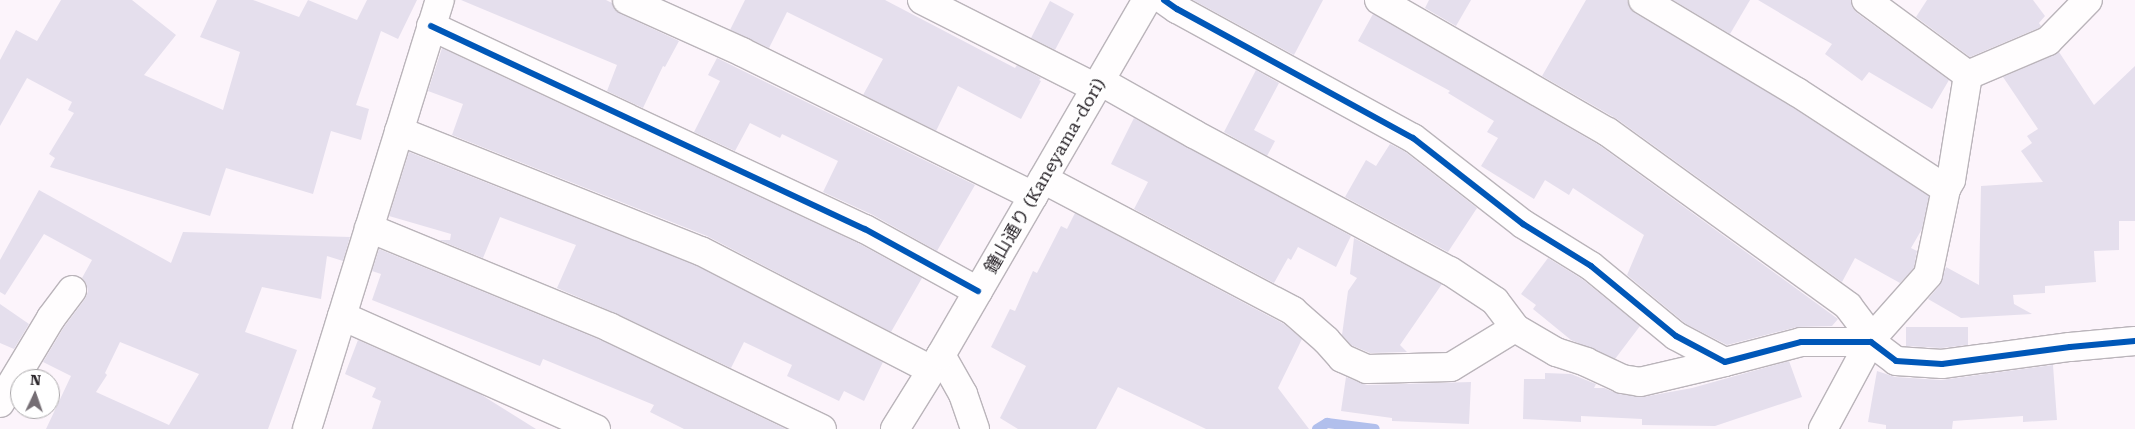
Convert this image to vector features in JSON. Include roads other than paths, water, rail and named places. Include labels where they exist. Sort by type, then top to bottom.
[{"type":"street","points":[[307,429],[440,0]]},
{"type":"street","points":[[626,0],[1038,188],[1293,311],[1326,340],[1342,358],[1367,369],[1451,367],[1515,328]]},
{"type":"street","points":[[922,0],[1098,84],[1450,271],[1495,301],[1515,328],[1556,352],[1586,362],[1622,379],[1640,382],[1801,342],[1872,340]]},
{"type":"street","name":"鐘山通り (Kaneyama-dori)","points":[[895,429],[978,291],[1147,0]]},
{"type":"street","points":[[1164,0],[1177,9],[1414,138],[1524,224],[1591,266],[1676,336],[1725,362]]},
{"type":"street","points":[[1379,0],[1608,132],[1848,306],[1872,340],[1896,360],[1942,364],[2070,347],[2135,341]]},
{"type":"street","points":[[1643,0],[1797,92],[1946,189]]},
{"type":"street","points":[[1866,0],[1968,75]]},
{"type":"street","points":[[1968,75],[2048,41],[2078,3]]},
{"type":"street","points":[[431,26],[865,229],[978,291]]},
{"type":"street","points":[[1823,429],[1872,340],[1928,275],[1946,189],[1951,180],[1968,75]]},
{"type":"street","points":[[399,131],[701,251],[935,362],[963,394],[975,429]]},
{"type":"street","points":[[369,228],[609,327],[822,429]]},
{"type":"street","points":[[0,404],[52,318],[72,290]]},
{"type":"street","points":[[342,316],[596,429]]},
{"type":"waterway","points":[[1317,429],[1327,423],[1375,429]]}]
